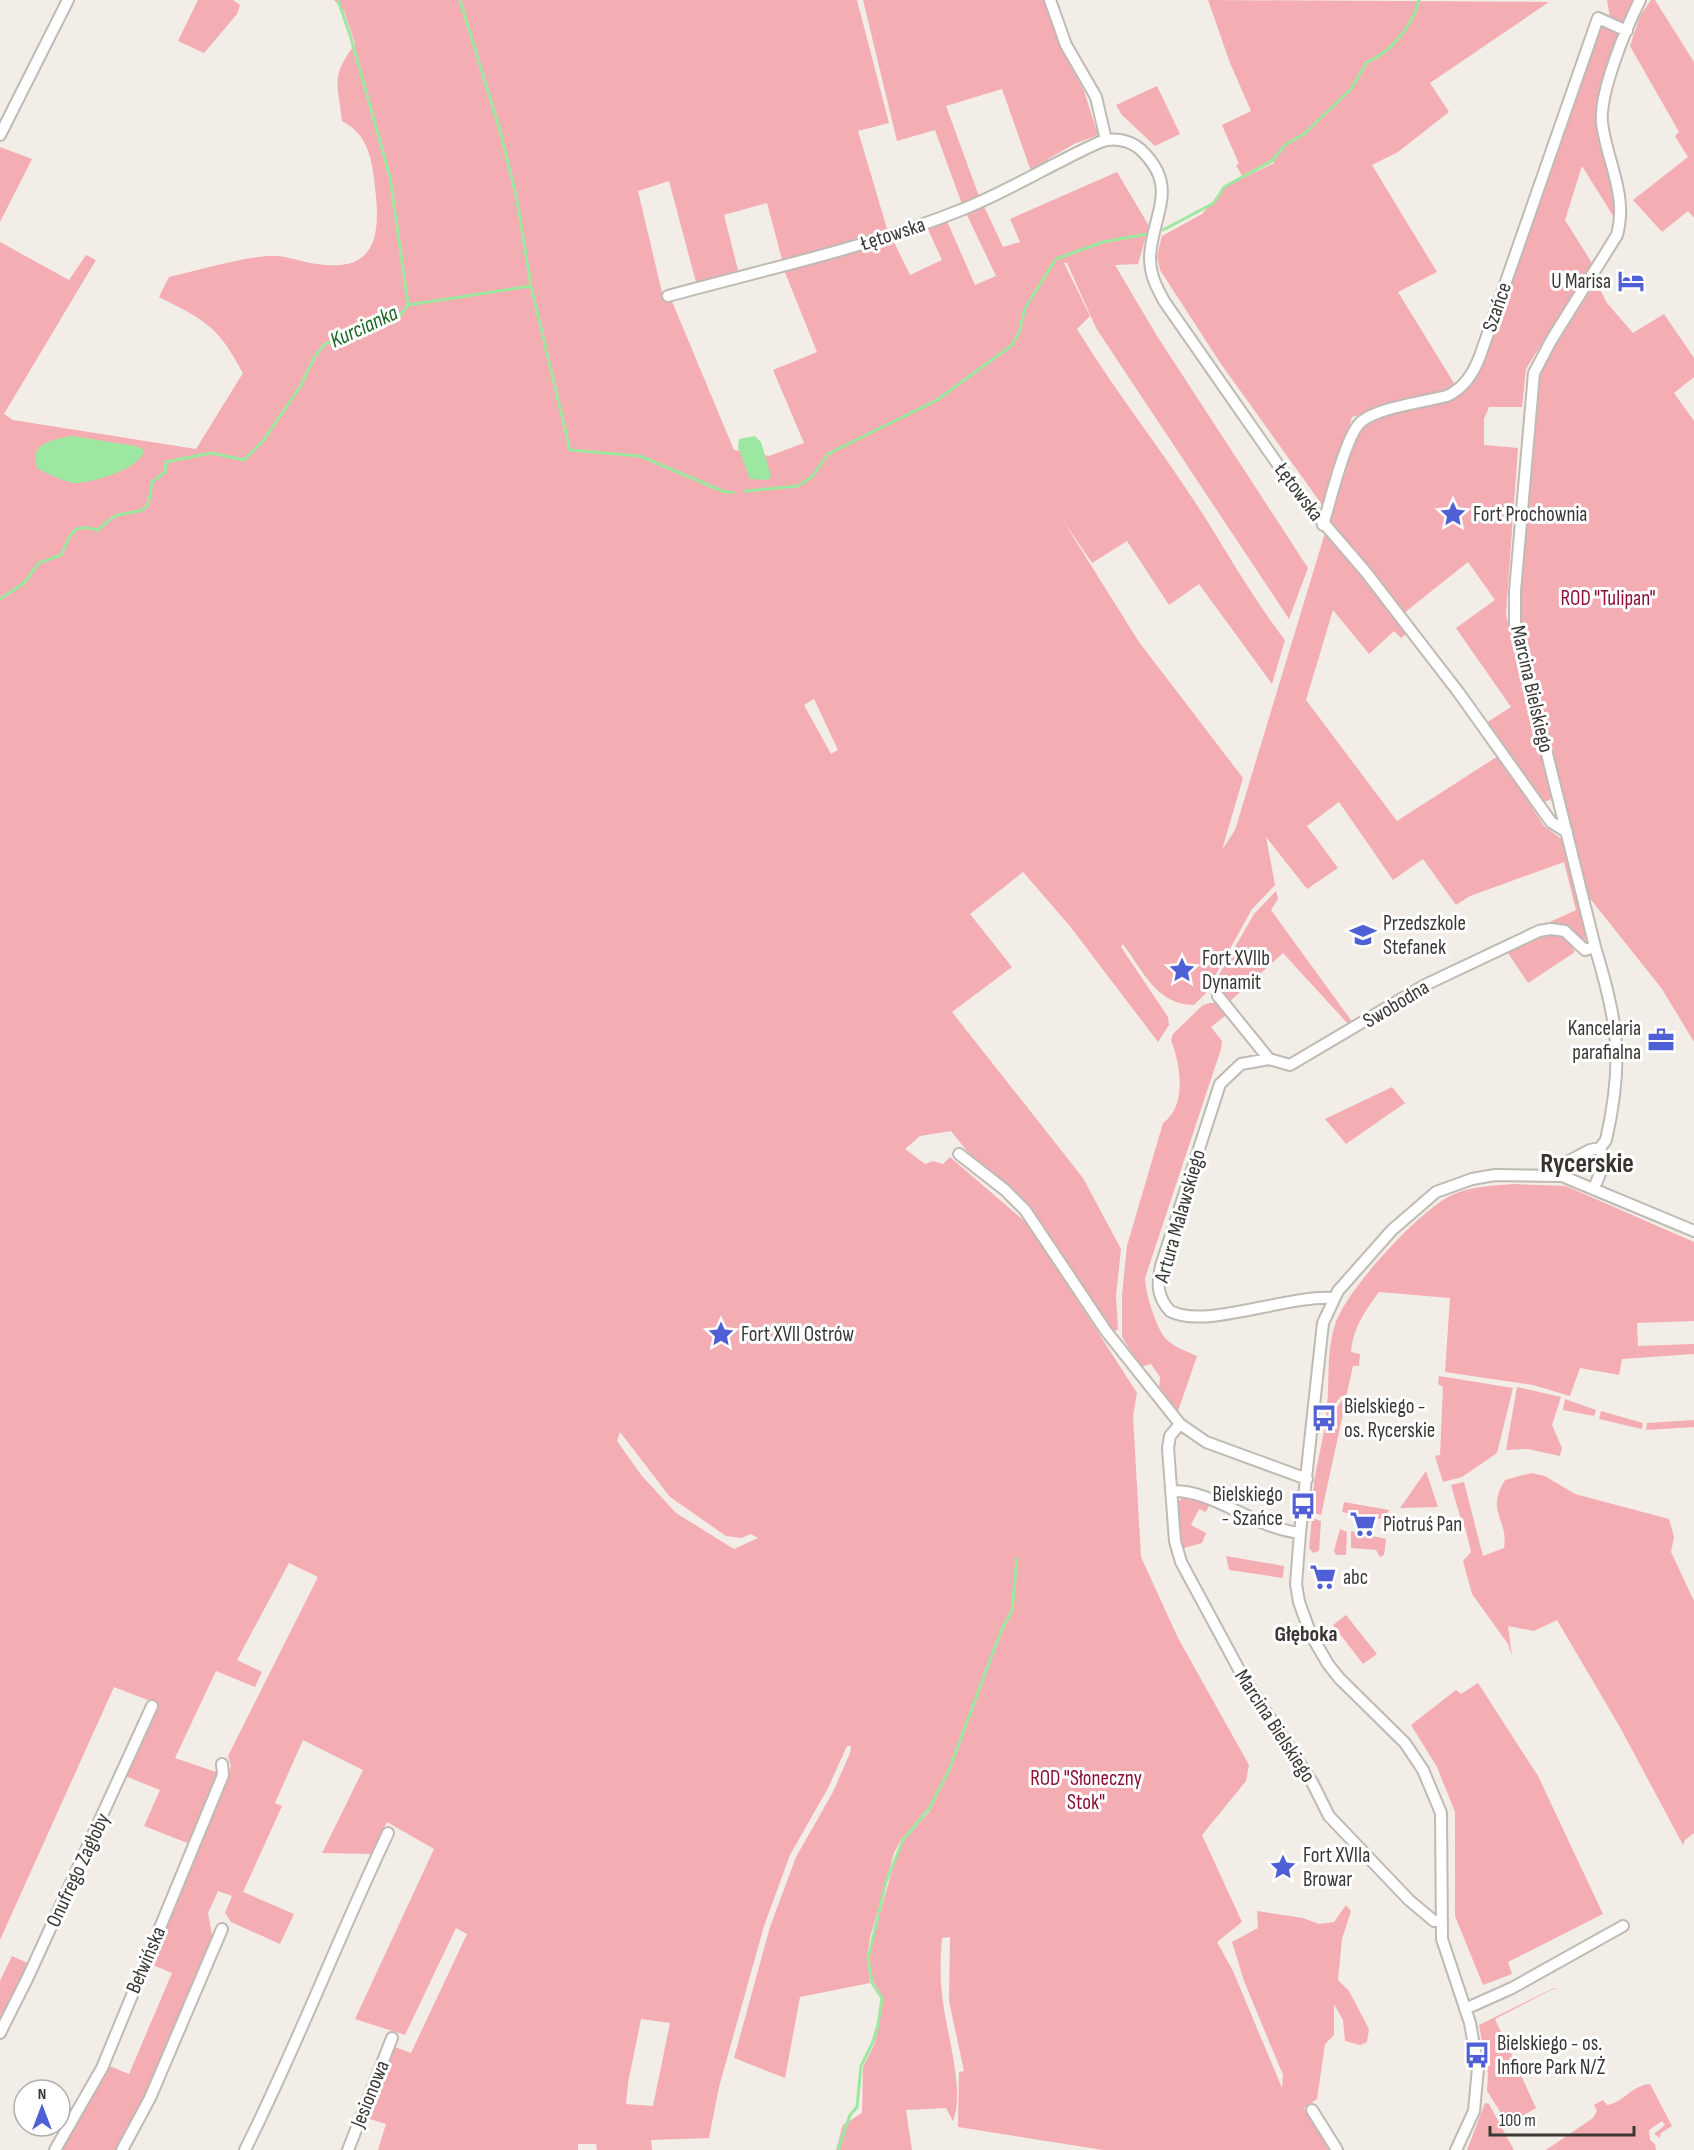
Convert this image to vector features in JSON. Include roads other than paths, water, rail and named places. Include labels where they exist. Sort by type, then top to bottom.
[{"type":"street","points":[[0,135],[68,0]]},
{"type":"street","points":[[1050,0],[1066,45],[1096,97],[1107,140]]},
{"type":"street","name":"Marcina Bielskiego","points":[[1594,1188],[1604,1164],[1600,1148],[1606,1140],[1609,1126],[1618,1052],[1615,1016],[1595,947],[1522,659],[1515,625],[1515,591],[1534,373],[1552,339],[1617,235],[1620,224],[1622,203],[1604,130],[1602,106],[1640,0]]},
{"type":"street","name":"Szańce","points":[[1323,525],[1350,437],[1360,422],[1377,413],[1455,392],[1468,380],[1477,364],[1598,18],[1627,31]]},
{"type":"street","name":"Łętowska","points":[[668,296],[809,260],[924,224],[985,200],[1107,140],[1132,144],[1145,155],[1160,177],[1162,204],[1150,256],[1151,275],[1164,301],[1297,492],[1323,525],[1365,571],[1453,685],[1551,822],[1567,832]]},
{"type":"street","name":"Swobodna","points":[[1269,1059],[1283,1065],[1296,1063],[1425,985],[1539,931],[1561,930],[1569,934],[1585,950],[1595,947]]},
{"type":"street","points":[[1218,996],[1269,1059]]},
{"type":"street","name":"Artura Malawskiego","points":[[1269,1059],[1241,1064],[1220,1084],[1167,1247],[1158,1286],[1162,1300],[1170,1311],[1192,1318],[1308,1298],[1334,1298]]},
{"type":"street","points":[[1545,1174],[1590,1150],[1600,1148]]},
{"type":"street","points":[[958,1154],[1005,1190],[1024,1210],[1106,1331],[1180,1424],[1206,1442],[1307,1479]]},
{"type":"street","points":[[1574,1158],[1572,1169],[1576,1180]]},
{"type":"street","points":[[1456,2150],[1474,2111],[1479,2081],[1477,2055],[1465,2009],[1446,1958],[1441,1921],[1443,1825],[1437,1799],[1423,1770],[1394,1729],[1339,1678],[1311,1635],[1299,1602],[1296,1584],[1300,1533],[1320,1335],[1334,1298],[1392,1230],[1436,1192],[1462,1182],[1495,1175],[1545,1174],[1576,1180],[1694,1232]]},
{"type":"street","name":"Marcina Bielskiego","points":[[1180,1424],[1170,1436],[1168,1448],[1175,1541],[1181,1562],[1254,1696],[1312,1782],[1329,1816],[1409,1900],[1434,1921],[1441,1921]]},
{"type":"street","points":[[1173,1491],[1188,1491],[1261,1524],[1300,1533]]},
{"type":"street","name":"Onufrego Zagłoby","points":[[0,2033],[43,1946],[152,1706]]},
{"type":"street","name":"Bełwińska","points":[[55,2150],[102,2068],[223,1774],[222,1764]]},
{"type":"street","points":[[245,2150],[291,2052],[346,1921],[388,1833]]},
{"type":"street","points":[[1465,2009],[1512,1988],[1623,1926]]},
{"type":"street","points":[[122,2150],[150,2098],[222,1929]]},
{"type":"street","name":"Jesionowa","points":[[348,2150],[392,2038]]},
{"type":"street","points":[[1312,2110],[1337,2150]]},
{"type":"waterway","points":[[338,0],[390,177],[408,304]]},
{"type":"waterway","name":"Kurcianka","points":[[0,599],[24,583],[39,563],[61,555],[76,529],[98,530],[115,516],[144,509],[149,500],[152,482],[165,472],[166,462],[211,453],[244,460],[263,441],[300,387],[315,356],[325,344],[400,315],[408,305],[531,286],[517,200],[501,134],[460,0]]},
{"type":"waterway","points":[[1163,230],[1214,203],[1224,187],[1272,161],[1285,145],[1304,134],[1351,89],[1367,62],[1384,52],[1400,37],[1412,19],[1419,0]]},
{"type":"waterway","points":[[745,491],[798,486],[812,477],[828,454],[937,400],[1011,346],[1019,333],[1025,308],[1056,259],[1103,242],[1147,234]]},
{"type":"waterway","points":[[531,286],[570,450],[640,456],[725,492],[733,492]]},
{"type":"waterway","points":[[838,2150],[850,2115],[857,2107],[861,2066],[873,2042],[878,2025],[882,1998],[872,1983],[868,1959],[886,1882],[903,1840],[929,1809],[949,1770],[1001,1631],[1012,1611],[1017,1559]]},
{"type":"place","name":"U Marisa","points":[[1631,281]]},
{"type":"place","name":"Fort Prochownia","points":[[1453,514]]},
{"type":"place","name":"Przedszkole Stefanek","points":[[1363,935]]},
{"type":"place","name":"Fort XVIIb Dynamit","points":[[1182,970]]},
{"type":"place","name":"Kancelaria parafialna","points":[[1661,1040]]},
{"type":"place","name":"Fort XVII Ostrów","points":[[721,1334]]},
{"type":"place","name":"Bielskiego - os. Rycerskie","points":[[1324,1418]]},
{"type":"place","name":"Bielskiego - Szańce","points":[[1303,1506]]},
{"type":"place","name":"Piotruś Pan","points":[[1363,1524]]},
{"type":"place","name":"abc","points":[[1323,1577]]},
{"type":"place","name":"Fort XVIIa Browar","points":[[1283,1867]]},
{"type":"place","name":"Bielskiego - os. Infiore Park N/Ż","points":[[1477,2055]]},
{"type":"district","name":"Rycerskie","points":[[1587,1164]]},
{"type":"district","name":"Głęboka","points":[[1306,1634]]},
{"type":"park label","name":"ROD \"Tulipan\"","points":[[1608,598]]},
{"type":"park label","name":"ROD \"Słoneczny Stok\"","points":[[1086,1790]]}]
